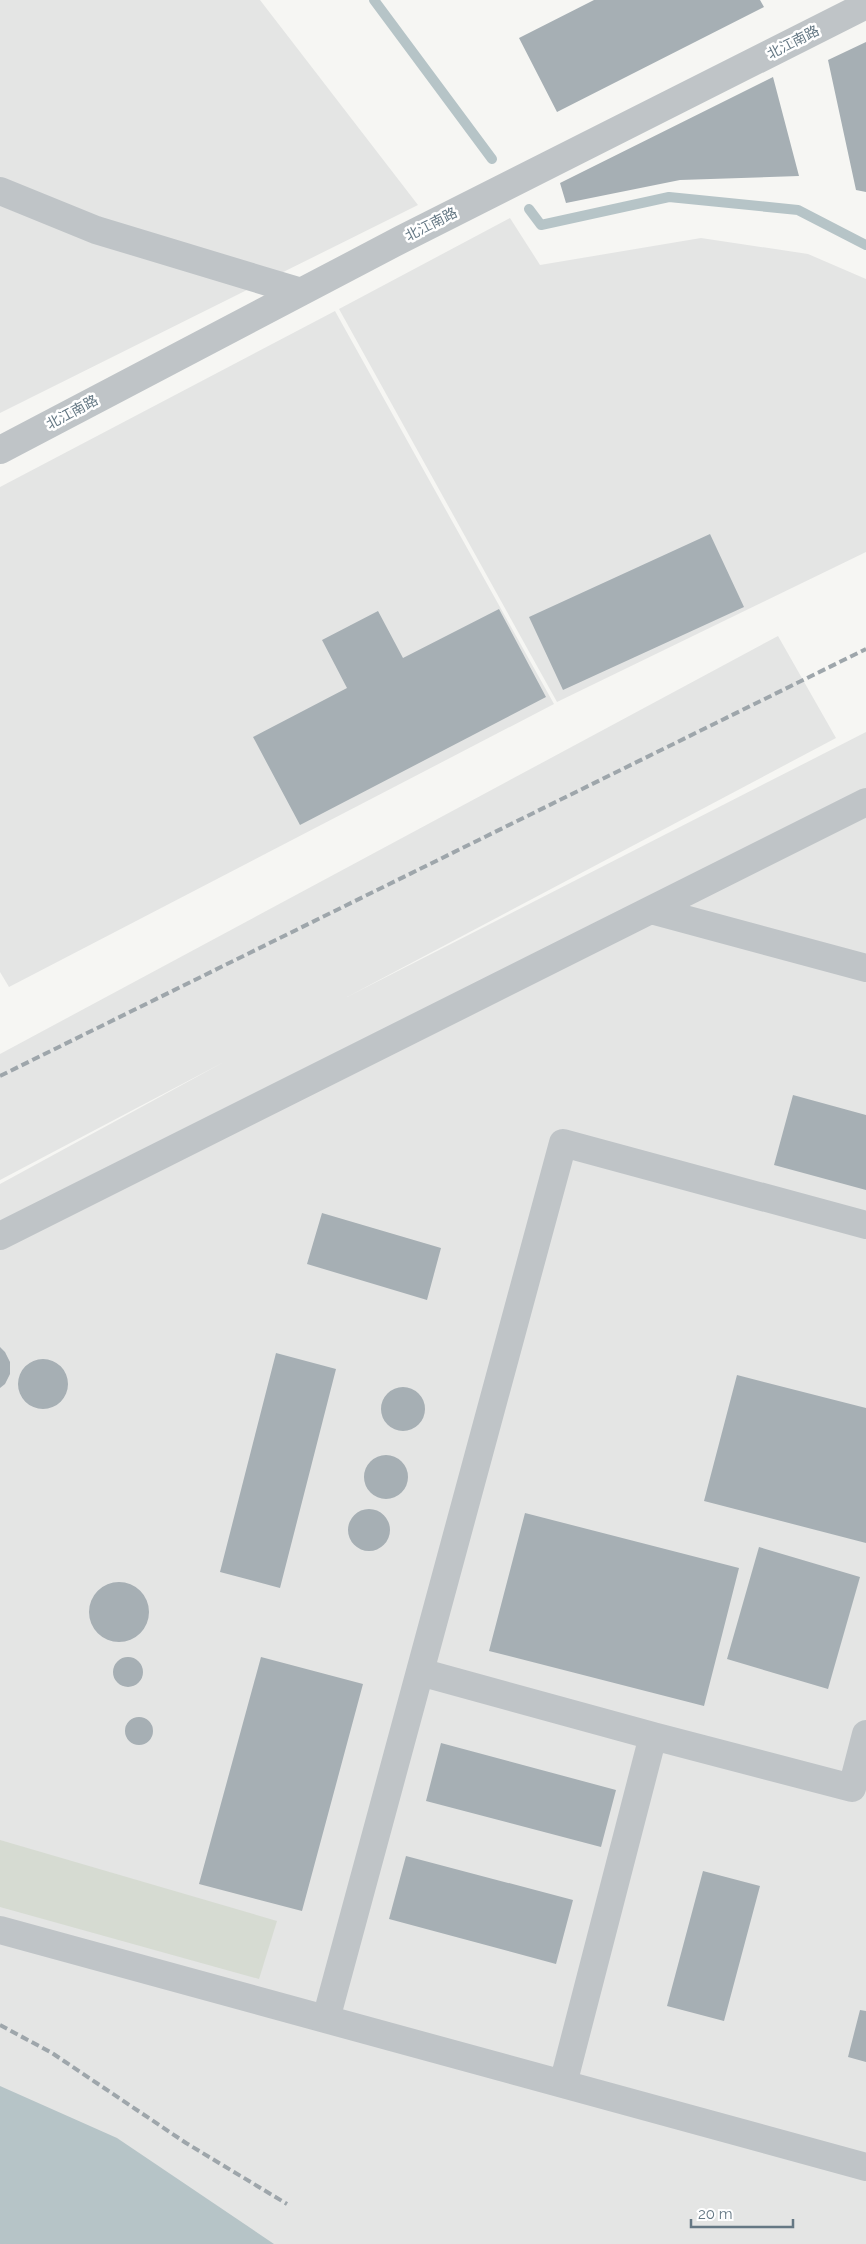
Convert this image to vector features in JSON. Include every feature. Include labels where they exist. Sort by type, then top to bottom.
[{"type":"street","name":"北江南路","points":[[0,450],[402,239],[866,5]]},
{"type":"street","points":[[0,191],[96,230],[301,292]]},
{"type":"street","points":[[0,1236],[866,802]]},
{"type":"street","points":[[651,910],[866,968]]},
{"type":"street","points":[[326,2019],[563,1143],[866,1225]]},
{"type":"street","points":[[420,1672],[852,1788],[866,1734]]},
{"type":"street","points":[[563,2084],[653,1736]]},
{"type":"street","points":[[0,1930],[866,2167]]},
{"type":"shaded area","points":[[0,0],[260,0],[418,205],[0,413]]},
{"type":"shaded area","points":[[510,218],[540,265],[701,238],[808,254],[866,279],[866,552],[557,702],[339,309]]},
{"type":"shaded area","points":[[335,311],[554,704],[9,987],[0,972],[0,487]]},
{"type":"shaded area","points":[[778,636],[836,738],[347,997],[866,732],[866,2244],[0,2244],[0,1184],[224,1062],[0,1180],[0,1054]]},
{"type":"shaded area","points":[[0,1840],[277,1921],[259,1979],[0,1907]]},
{"type":"shaded area","points":[[0,2086],[117,2138],[274,2244],[0,2244]]},
{"type":"building","points":[[594,0],[760,0],[764,7],[557,112],[519,38]]},
{"type":"building","points":[[866,42],[866,192],[856,190],[828,60]]},
{"type":"building","points":[[773,77],[799,176],[680,180],[566,203],[560,183]]},
{"type":"building","points":[[710,534],[744,607],[563,690],[529,617]]},
{"type":"building","points":[[499,609],[546,697],[300,825],[253,737],[347,688],[322,640],[378,611],[403,658]]},
{"type":"building","points":[[793,1095],[866,1115],[866,1190],[774,1165]]},
{"type":"building","points":[[322,1213],[441,1248],[427,1300],[307,1264]]},
{"type":"building","points":[[0,1347],[10,1362],[10,1374],[5,1384],[0,1388]]},
{"type":"building","points":[[276,1353],[336,1369],[280,1588],[220,1572]]},
{"type":"building","points":[[43,1359],[53,1361],[61,1366],[66,1374],[68,1384],[66,1394],[61,1402],[53,1407],[43,1409],[33,1407],[25,1402],[20,1394],[18,1384],[20,1374],[25,1366],[33,1361]]},
{"type":"building","points":[[737,1375],[866,1408],[866,1543],[704,1501]]},
{"type":"building","points":[[407,1387],[419,1393],[424,1400],[424,1418],[419,1425],[412,1430],[399,1431],[391,1428],[384,1421],[381,1405],[384,1397],[391,1390]]},
{"type":"building","points":[[390,1455],[402,1461],[407,1469],[407,1485],[402,1493],[394,1498],[382,1499],[370,1493],[365,1485],[364,1473],[370,1461],[378,1456]]},
{"type":"building","points":[[373,1509],[381,1512],[387,1518],[390,1530],[387,1542],[381,1548],[365,1551],[357,1548],[351,1542],[348,1526],[351,1518],[357,1512]]},
{"type":"building","points":[[525,1513],[739,1568],[704,1706],[489,1651]]},
{"type":"building","points":[[759,1547],[860,1577],[828,1689],[727,1659]]},
{"type":"building","points":[[119,1582],[136,1587],[144,1595],[149,1612],[144,1629],[136,1637],[119,1642],[102,1637],[94,1629],[89,1612],[94,1595],[102,1587]]},
{"type":"building","points":[[128,1657],[138,1662],[143,1672],[138,1682],[128,1687],[118,1682],[113,1672],[118,1662]]},
{"type":"building","points":[[261,1657],[363,1684],[302,1911],[199,1884]]},
{"type":"building","points":[[139,1717],[149,1721],[153,1731],[149,1741],[139,1745],[129,1741],[125,1731],[129,1721]]},
{"type":"building","points":[[441,1743],[616,1790],[601,1847],[426,1801]]},
{"type":"building","points":[[406,1856],[573,1900],[556,1964],[389,1919]]},
{"type":"building","points":[[703,1871],[760,1886],[724,2021],[667,2006]]},
{"type":"building","points":[[860,2010],[866,2011],[866,2062],[848,2057]]},
{"type":"waterway","points":[[374,0],[492,159]]},
{"type":"waterway","points":[[529,209],[541,225],[669,197],[798,210],[866,245]]},
{"type":"railway","points":[[0,1076],[866,649]]},
{"type":"railway","points":[[0,2025],[52,2053],[186,2143],[287,2204]]}]
